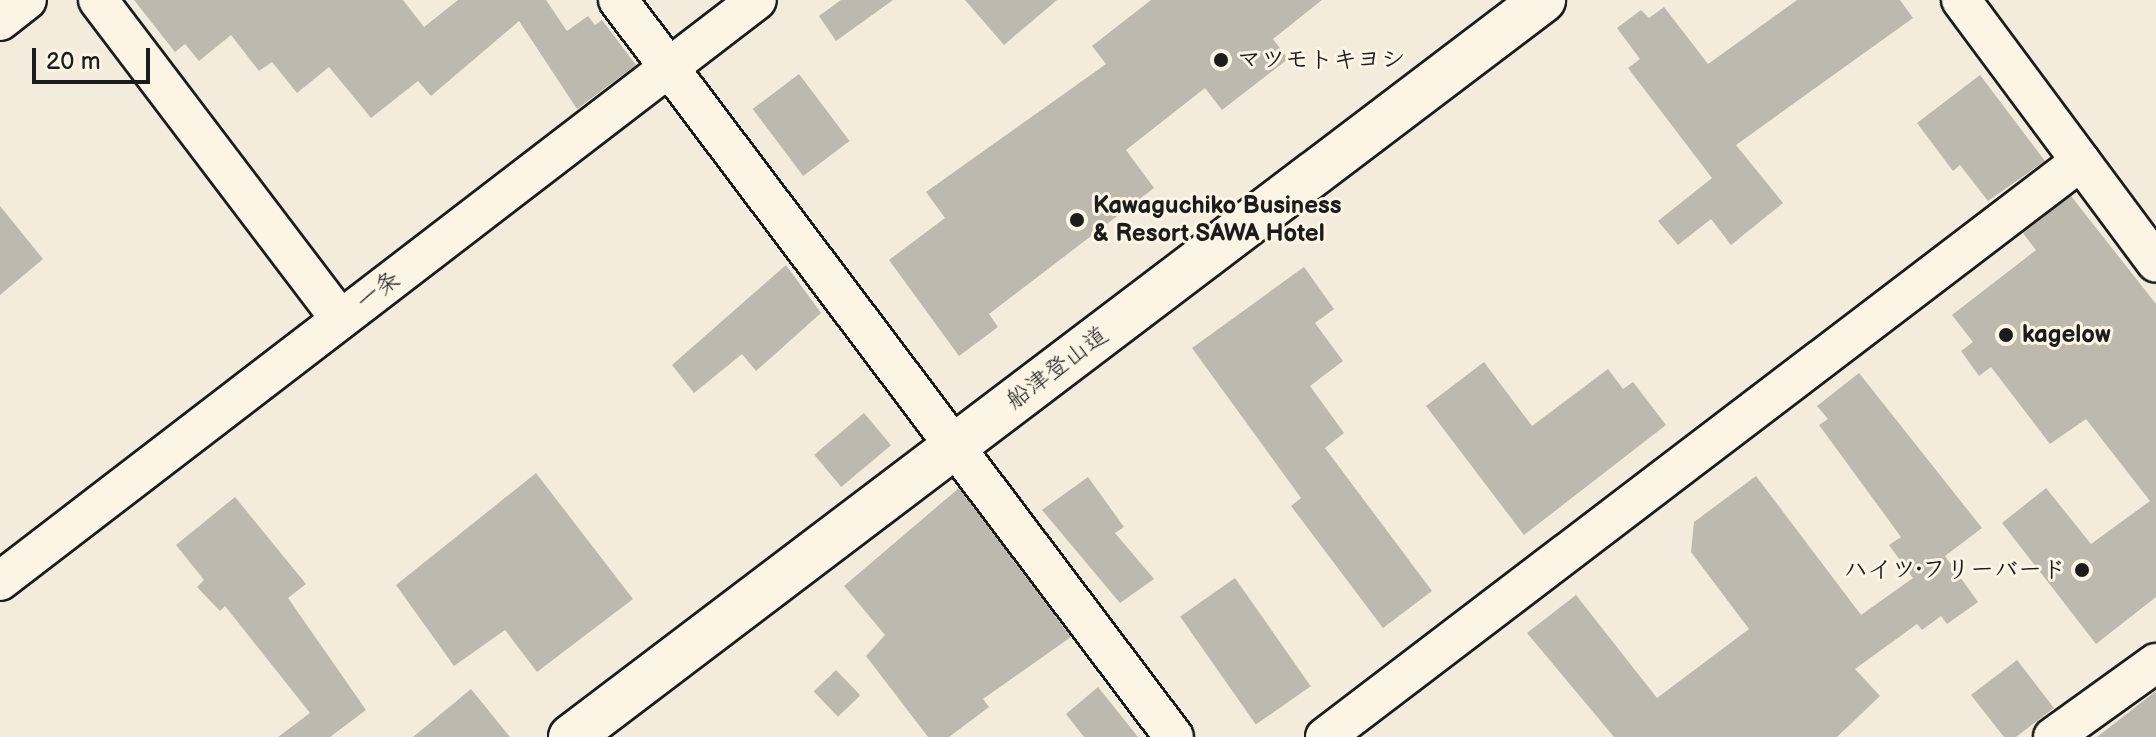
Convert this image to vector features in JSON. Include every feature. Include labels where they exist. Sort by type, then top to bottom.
[{"type":"street","points":[[0,21],[27,0]]},
{"type":"street","points":[[98,0],[340,319]]},
{"type":"street","points":[[618,0],[1174,737]]},
{"type":"street","name":"一条","points":[[0,581],[757,0]]},
{"type":"street","name":"船津登山道","points":[[571,737],[1543,0]]},
{"type":"street","points":[[1961,0],[2156,263]]},
{"type":"street","points":[[1325,737],[2081,161]]},
{"type":"street","points":[[2053,737],[2156,663]]},
{"type":"building","points":[[134,0],[403,0],[424,27],[458,0],[546,0],[567,31],[588,16],[595,25],[602,20],[636,65],[577,109],[519,21],[431,96],[418,81],[371,118],[329,67],[297,93],[272,62],[259,71],[231,35],[199,61],[185,44],[175,52]]},
{"type":"building","points":[[841,0],[893,0],[836,41],[819,16]]},
{"type":"building","points":[[965,0],[1057,0],[1004,45]]},
{"type":"building","points":[[1151,0],[1322,0],[1273,39],[1288,59],[1222,110],[1205,88],[1126,150],[1154,188],[989,314],[998,327],[959,356],[889,260],[945,218],[926,192],[1106,64],[1092,46]]},
{"type":"building","points":[[1797,0],[1900,0],[1913,18],[1736,145],[1783,203],[1731,245],[1711,219],[1678,245],[1658,221],[1712,178],[1628,68],[1640,59],[1617,28],[1641,10],[1649,18],[1664,7],[1708,64]]},
{"type":"building","points":[[799,74],[850,141],[803,176],[753,109]]},
{"type":"building","points":[[1980,75],[2045,161],[1988,201],[1960,165],[1953,171],[1917,123]]},
{"type":"building","points":[[2071,196],[2156,304],[2156,597],[2096,644],[2002,523],[2046,488],[2091,544],[2150,501],[2086,419],[2050,444],[1991,367],[1979,376],[1961,351],[1973,342],[1952,315],[2036,250],[2023,233]]},
{"type":"building","points":[[0,206],[43,259],[0,295]]},
{"type":"building","points":[[786,265],[821,313],[756,371],[742,354],[694,393],[672,365]]},
{"type":"building","points":[[1304,267],[1334,309],[1315,323],[1343,361],[1310,386],[1344,433],[1325,448],[1432,591],[1383,628],[1291,506],[1301,498],[1192,348]]},
{"type":"building","points":[[1484,362],[1532,426],[1608,369],[1623,389],[1633,382],[1666,425],[1524,535],[1426,406]]},
{"type":"building","points":[[1859,373],[1982,528],[1945,556],[1978,602],[1947,624],[1941,616],[1922,630],[1917,624],[1855,669],[1880,696],[1837,737],[1614,737],[1527,633],[1576,595],[1657,698],[1749,629],[1691,552],[1694,522],[1756,476],[1861,615],[1913,578],[1889,545],[1901,537],[1819,425],[1828,419],[1817,406]]},
{"type":"building","points":[[864,413],[891,445],[841,487],[814,455]]},
{"type":"building","points":[[536,473],[633,599],[537,672],[505,630],[454,666],[396,585]]},
{"type":"building","points":[[1088,477],[1124,527],[1115,533],[1154,579],[1120,603],[1042,510]]},
{"type":"building","points":[[959,488],[1071,637],[983,699],[989,707],[949,737],[928,737],[866,656],[885,635],[844,586]]},
{"type":"building","points":[[235,497],[306,584],[288,598],[366,710],[330,737],[278,737],[310,713],[225,606],[220,611],[197,587],[204,580],[176,545]]},
{"type":"building","points":[[1235,578],[1311,686],[1256,725],[1180,616]]},
{"type":"building","points":[[2017,660],[2054,708],[2016,737],[2004,737],[1971,695]]},
{"type":"building","points":[[836,670],[860,695],[838,717],[814,692]]},
{"type":"building","points":[[1098,687],[1138,737],[1084,737],[1066,714]]},
{"type":"building","points":[[471,689],[510,737],[413,737]]},
{"type":"building","points":[[2156,691],[2156,737],[2097,737]]},
{"type":"place","name":"マツモトキヨシ","points":[[1221,60]]},
{"type":"place","name":"Kawaguchiko Business & Resort SAWA Hotel","points":[[1077,220]]},
{"type":"place","name":"kagelow","points":[[2006,335]]},
{"type":"place","name":"ハイツ•フリーバード","points":[[2082,570]]}]
